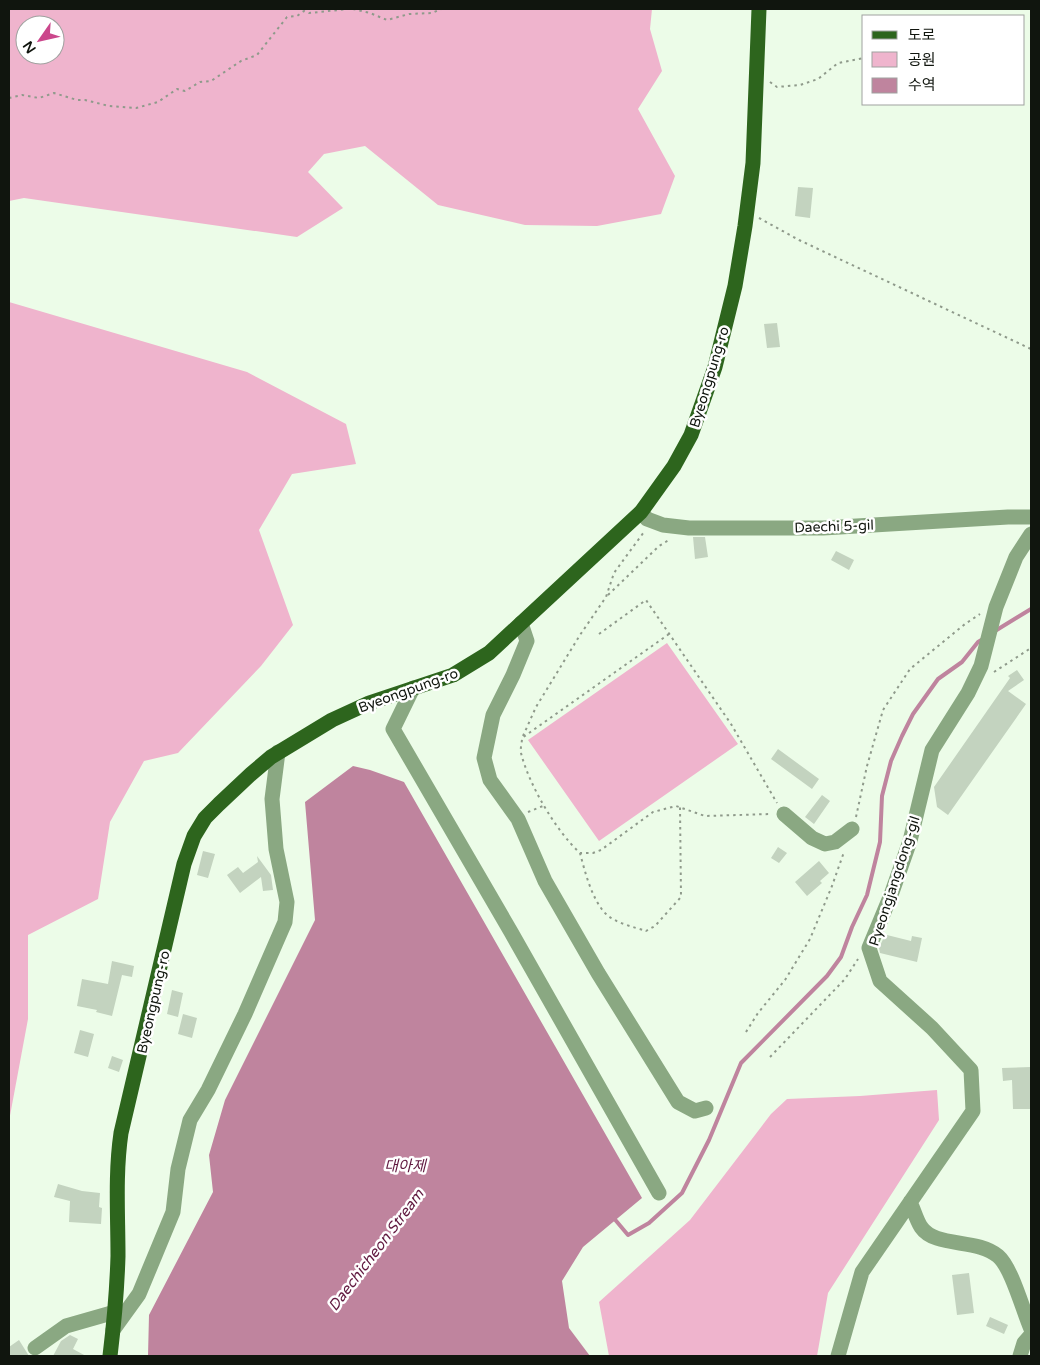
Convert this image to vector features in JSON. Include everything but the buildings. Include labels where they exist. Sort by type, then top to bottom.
[{"type":"main road","name":"Byeongpung-ro","points":[[110,1356],[114,1330],[118,1258],[117,1217],[121,1133],[184,864],[194,836],[205,818],[219,804],[278,752],[332,720],[368,703],[453,675],[489,653],[521,623],[647,516],[691,435],[700,414],[716,367],[735,286],[753,163],[759,9]]},
{"type":"street","name":"Daechi 5-gil","points":[[647,516],[663,525],[692,528],[823,528],[1031,517]]},
{"type":"street","name":"Pyeongjangdong-gil","points":[[838,1356],[862,1272],[973,1110],[971,1070],[932,1028],[880,981],[869,948],[891,895],[910,841],[932,750],[968,693],[982,664],[998,605],[1016,557],[1031,534]]},
{"type":"street","points":[[521,623],[528,641],[514,675],[492,715],[484,758],[490,780],[518,819],[545,881],[598,973],[678,1102],[695,1110],[706,1108]]},
{"type":"street","points":[[414,688],[393,729],[659,1193]]},
{"type":"street","points":[[114,1330],[139,1294],[173,1212],[178,1169],[190,1120],[208,1090],[245,1014],[285,922],[287,902],[276,848],[272,799],[278,752]]},
{"type":"street","points":[[784,814],[812,838],[824,844],[835,842],[852,829]]},
{"type":"street","points":[[910,1202],[922,1228],[935,1238],[970,1244],[989,1250],[999,1257],[1008,1270],[1031,1329]]},
{"type":"street","points":[[35,1348],[66,1326],[115,1312]]},
{"type":"street","points":[[1020,1356],[1024,1344],[1031,1335]]},
{"type":"path","points":[[9,98],[22,95],[39,98],[54,93],[77,100],[109,106],[136,108],[158,102],[178,89],[185,92],[200,82],[211,81],[241,61],[257,55],[287,17],[297,16],[304,11],[309,14],[348,9]]},
{"type":"path","points":[[353,9],[370,12],[386,20],[410,14],[432,14],[441,9]]},
{"type":"path","points":[[756,72],[777,87],[800,85],[818,79],[838,63],[862,58]]},
{"type":"path","points":[[746,218],[759,218],[799,240],[1031,349]]},
{"type":"path","points":[[606,597],[614,573],[647,516]]},
{"type":"path","points":[[680,807],[681,896],[655,926],[646,931],[626,925],[607,915],[598,902],[586,874],[580,853],[572,846],[544,806],[532,783],[521,752],[522,738],[536,707],[606,597],[659,546],[692,528]]},
{"type":"path","points":[[580,853],[593,853],[601,850],[653,812],[676,806],[705,816],[784,814],[730,724],[646,600],[599,634]]},
{"type":"path","points":[[746,1032],[758,1013],[785,980],[810,939],[832,886],[852,829],[883,710],[910,669],[965,624],[998,605]]},
{"type":"path","points":[[522,738],[669,634]]},
{"type":"path","points":[[974,681],[998,671],[1031,648]]},
{"type":"path","points":[[770,1057],[845,979],[869,948]]},
{"type":"green space","points":[[9,9],[652,9],[650,29],[662,71],[638,109],[675,176],[661,214],[597,226],[525,225],[438,205],[365,146],[324,154],[308,172],[343,208],[297,237],[24,198],[9,201]]},
{"type":"green space","points":[[9,302],[247,372],[346,424],[356,464],[292,474],[259,530],[293,625],[261,666],[178,753],[144,761],[110,822],[98,899],[28,935],[28,1019],[9,1121]]},
{"type":"green space","points":[[667,643],[738,744],[599,841],[528,740]]},
{"type":"green space","points":[[937,1090],[939,1120],[828,1293],[817,1356],[609,1356],[599,1302],[690,1220],[771,1114],[787,1099]]},
{"type":"water","name":"대아제","points":[[353,766],[404,782],[642,1198],[583,1247],[562,1281],[569,1328],[590,1356],[148,1356],[149,1315],[213,1192],[209,1155],[225,1100],[315,920],[305,802]]},
{"type":"waterway","name":"Daechicheon Stream","points":[[995,631],[1031,609]]},
{"type":"waterway","name":"Daechicheon Stream","points":[[612,1216],[628,1235],[649,1223],[682,1193],[709,1140],[741,1063],[827,976],[841,957],[867,895],[880,842],[882,796],[891,761],[902,736],[913,714],[938,679],[962,662],[978,642],[983,639]]}]
